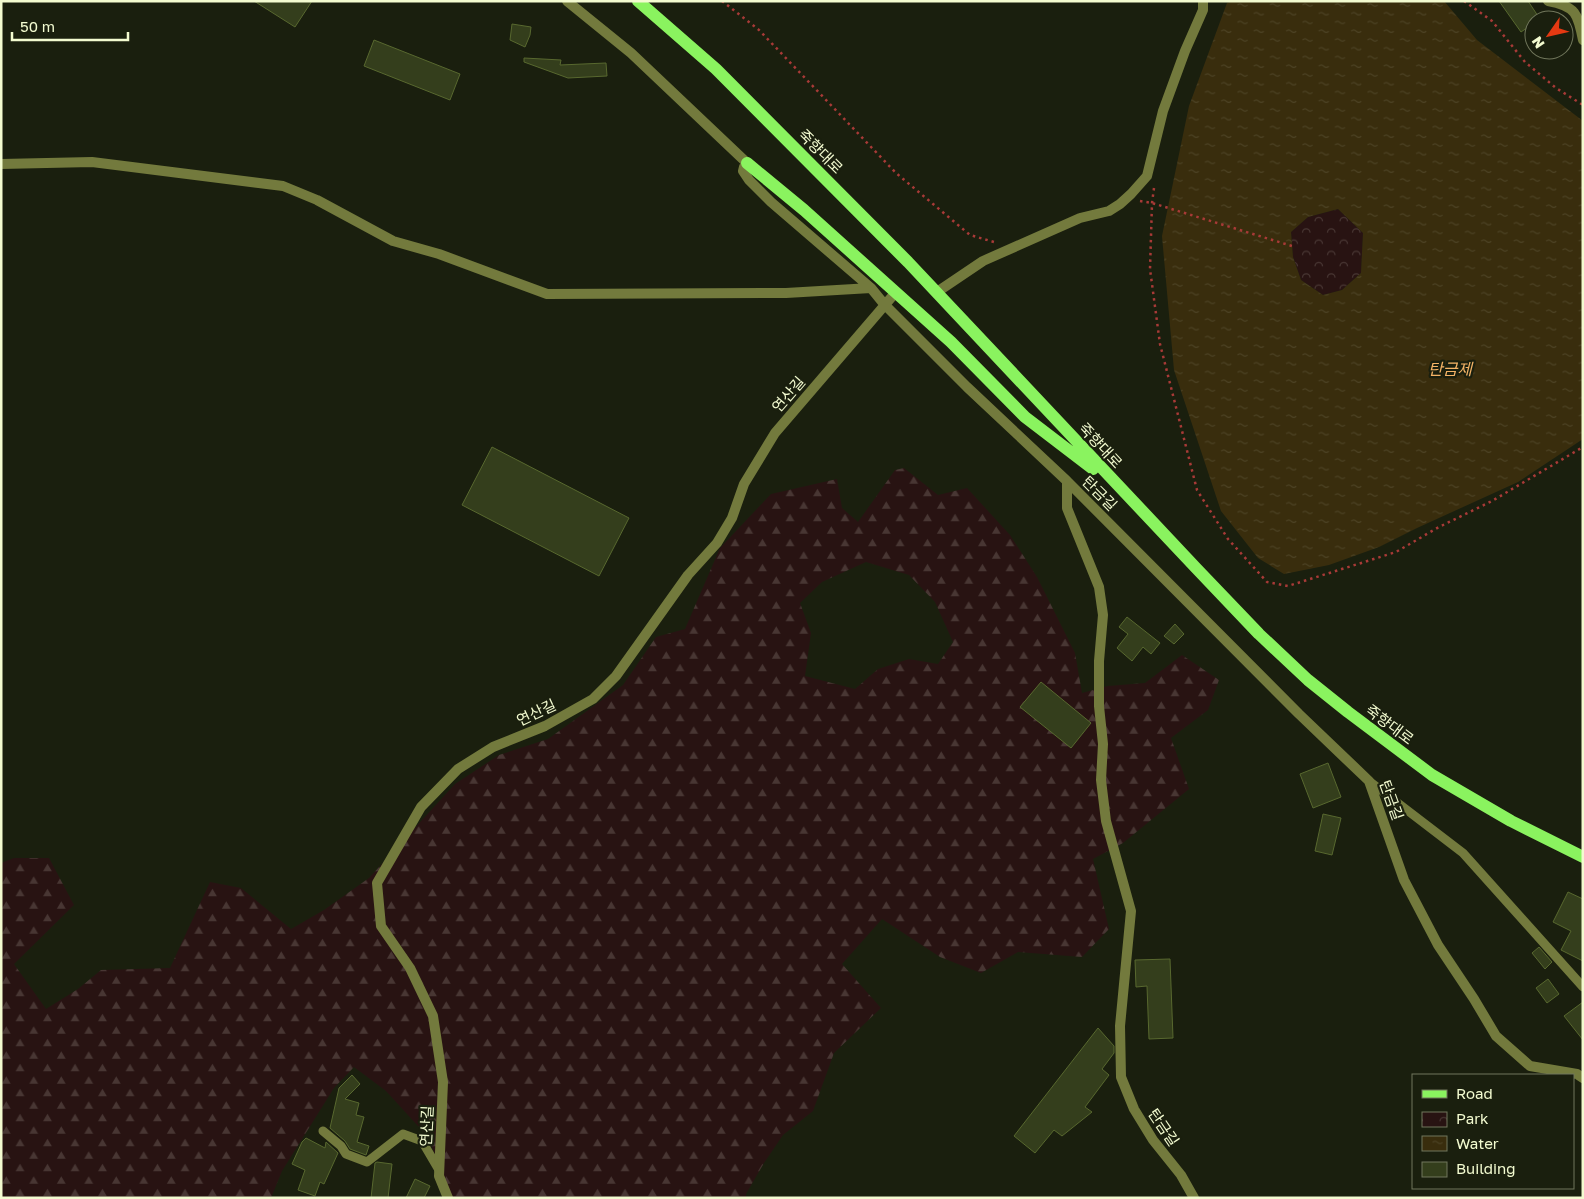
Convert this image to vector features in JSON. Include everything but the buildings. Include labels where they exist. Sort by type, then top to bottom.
[{"type":"main road","name":"죽향대로","points":[[638,1],[716,69],[937,292],[1124,493],[1260,634],[1308,680],[1432,775],[1511,821],[1583,857]]},
{"type":"main road","points":[[747,163],[804,210],[951,342],[1025,417],[1124,493]]},
{"type":"street","points":[[567,1],[632,53],[747,163],[743,172],[771,202],[871,288],[884,304],[967,387],[1067,481]]},
{"type":"street","points":[[937,292],[983,261],[1080,218],[1109,211],[1131,194],[1147,176],[1163,111],[1185,51],[1203,10],[1203,1]]},
{"type":"street","points":[[1548,1],[1563,4],[1576,13],[1583,40]]},
{"type":"street","points":[[1,164],[92,162],[283,186],[317,200],[394,241],[440,254],[547,294],[786,293],[871,288]]},
{"type":"street","name":"연산길","points":[[448,1198],[439,1176],[443,1082],[433,1016],[410,968],[381,926],[377,883],[420,807],[458,769],[492,747],[545,726],[593,699],[616,676],[688,575],[717,543],[732,518],[744,484],[774,433],[896,292]]},
{"type":"street","name":"탄금길","points":[[1067,481],[1299,714],[1370,781],[1404,880],[1438,945],[1496,1036],[1530,1066],[1581,1074]]},
{"type":"street","name":"탄금길","points":[[1067,481],[1067,508],[1099,587],[1103,615],[1099,661],[1099,706],[1103,744],[1101,780],[1106,821],[1131,911],[1120,1026],[1121,1077],[1134,1108],[1153,1140],[1181,1174],[1194,1198]]},
{"type":"lane","points":[[1370,781],[1463,853],[1583,988]]},
{"type":"lane","points":[[323,1131],[341,1146],[346,1154],[366,1162],[403,1134],[422,1141],[439,1170]]},
{"type":"path","points":[[722,1],[758,30],[896,173],[970,235],[1012,248]]},
{"type":"path","points":[[1464,1],[1492,21],[1525,62],[1556,88],[1583,104]]},
{"type":"path","points":[[1154,183],[1150,269],[1160,344],[1197,490],[1228,539],[1267,582],[1288,586],[1396,552],[1439,527],[1492,501],[1583,447]]},
{"type":"path","points":[[1152,203],[1292,246]]},
{"type":"green space","points":[[1338,209],[1363,233],[1361,273],[1342,290],[1323,295],[1301,280],[1293,257],[1291,232],[1308,217]]},
{"type":"green space","points":[[904,468],[938,495],[967,488],[1010,535],[1037,577],[1075,653],[1082,693],[1108,686],[1145,683],[1182,655],[1219,680],[1208,710],[1171,738],[1189,789],[1123,843],[1093,859],[1109,929],[1082,957],[1018,952],[981,973],[940,957],[882,919],[842,964],[881,1008],[834,1053],[813,1111],[783,1135],[764,1163],[746,1194],[746,1198],[452,1198],[428,1137],[386,1091],[354,1067],[334,1088],[282,1171],[271,1198],[1,1198],[1,863],[14,858],[49,858],[74,905],[14,964],[46,1009],[78,989],[101,970],[170,968],[210,882],[241,888],[291,929],[324,910],[369,878],[455,784],[499,755],[548,739],[623,685],[656,637],[685,629],[720,548],[771,494],[837,479],[842,508],[858,522],[895,470]],"holes":[[[866,562],[909,575],[935,602],[953,642],[938,664],[909,659],[878,669],[855,689],[805,676],[811,633],[800,603],[822,582]]]},
{"type":"water","name":"탄금제","points":[[1232,1],[1444,1],[1477,40],[1583,121],[1583,439],[1518,482],[1379,547],[1329,565],[1284,574],[1258,558],[1221,511],[1174,370],[1162,236],[1189,106],[1227,3]],"holes":[[[1338,209],[1363,233],[1361,273],[1342,290],[1323,295],[1301,280],[1293,257],[1291,232],[1308,217]]]}]
